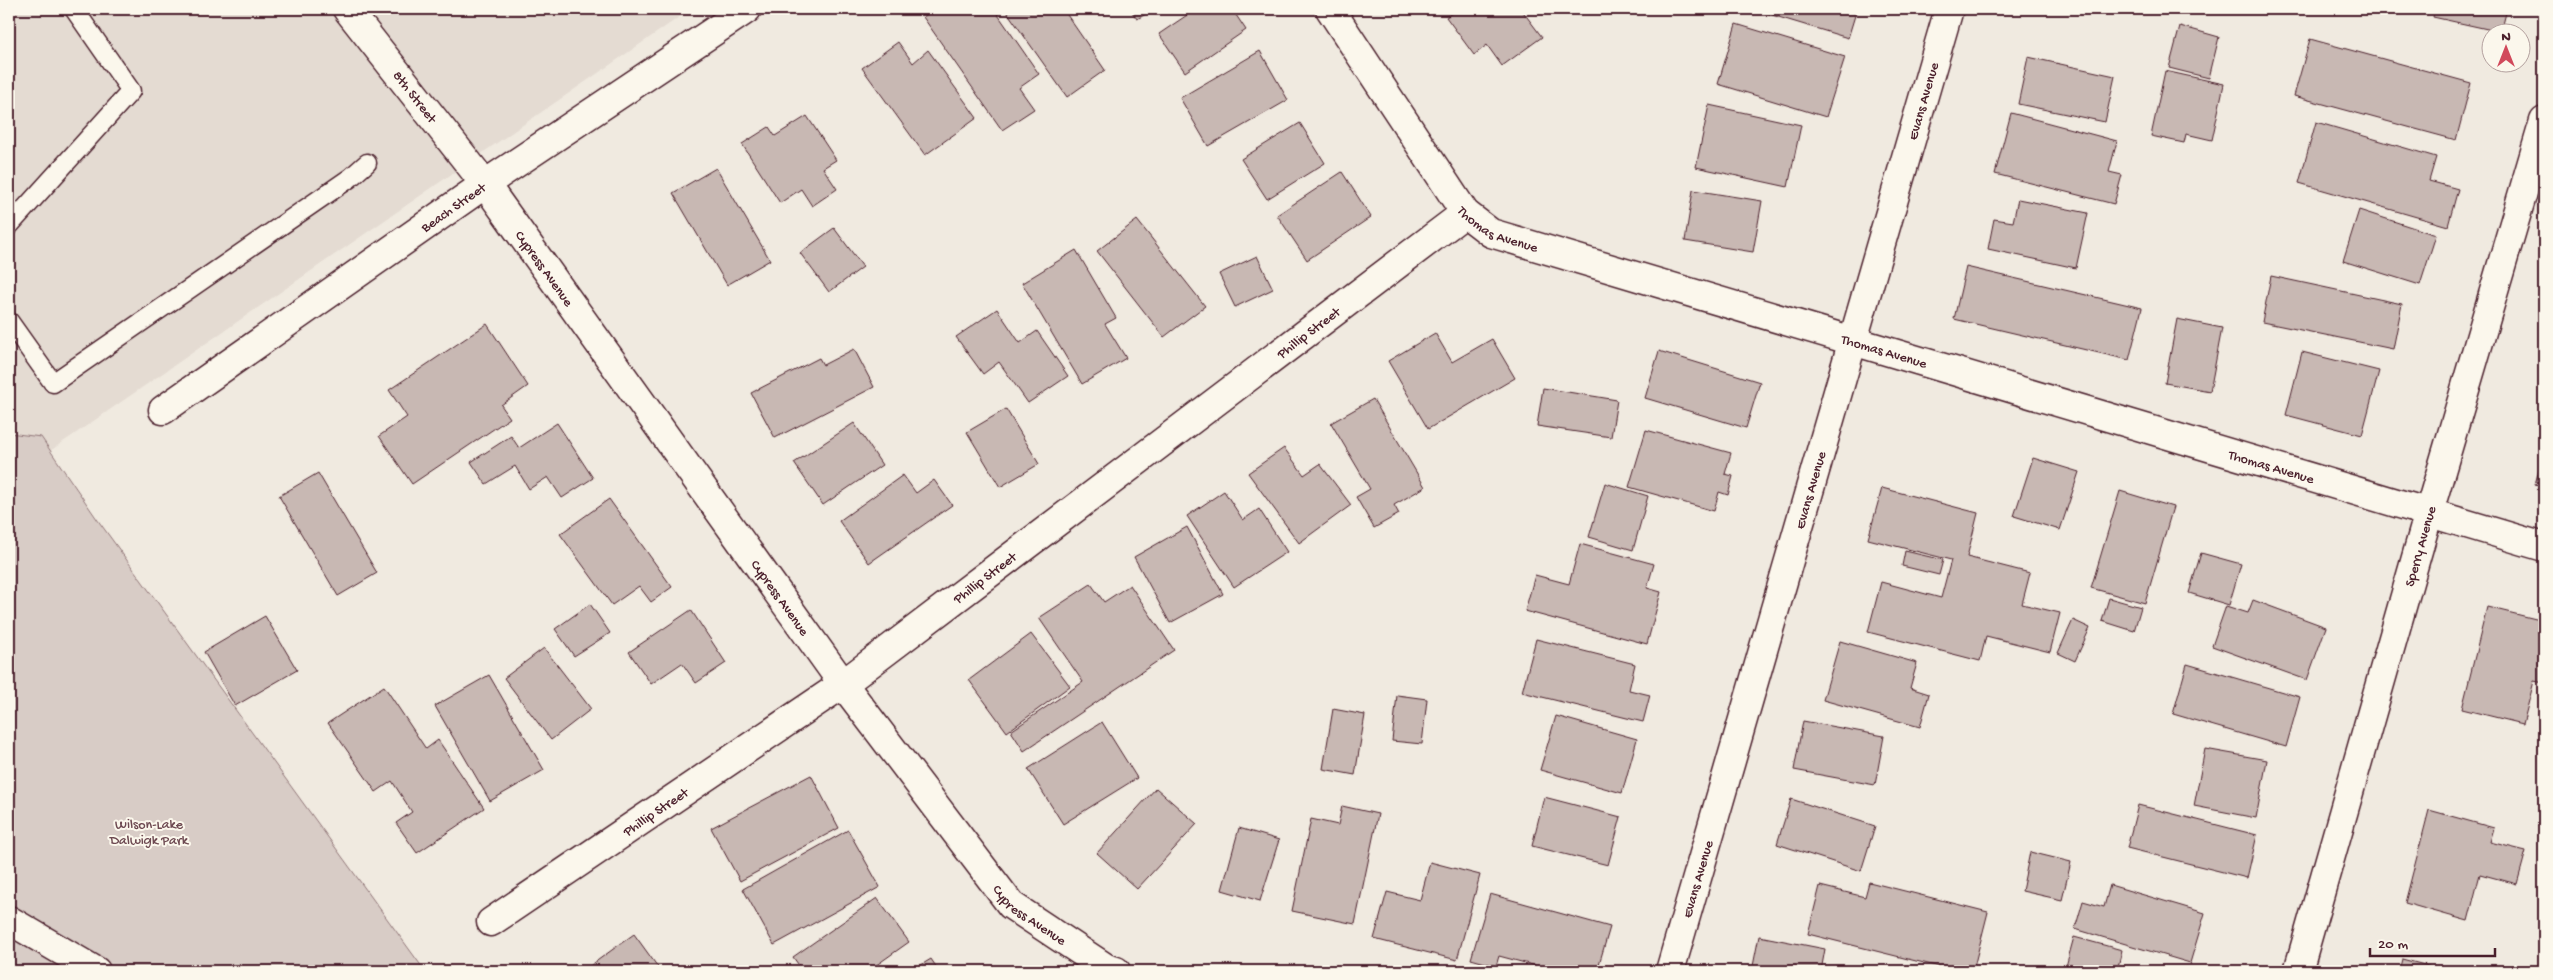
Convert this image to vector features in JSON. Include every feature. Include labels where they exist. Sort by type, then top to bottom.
[{"type":"street","name":"8th Street","points":[[347,9],[485,184]]},
{"type":"street","name":"Beach Street","points":[[163,410],[485,184],[747,9]]},
{"type":"street","name":"Thomas Avenue","points":[[1330,9],[1465,213],[1491,233],[2544,547]]},
{"type":"street","name":"Evans Avenue","points":[[1670,971],[1949,9]]},
{"type":"street","name":"Sperry Avenue","points":[[2298,971],[2429,512],[2544,121]]},
{"type":"street","name":"Cypress Avenue","points":[[485,184],[844,684],[1011,905],[1106,968],[1116,971]]},
{"type":"street","name":"Phillip Street","points":[[491,922],[844,684],[1465,213]]},
{"type":"street","points":[[9,920],[96,971]]},
{"type":"lane","points":[[9,226],[131,91],[74,9]]},
{"type":"lane","points":[[9,321],[53,383],[350,178],[367,164]]},
{"type":"shaded area","points":[[9,9],[691,9],[50,451],[41,437],[9,433]]},
{"type":"green space","name":"Wilson-Lake Dalwigk Park","points":[[9,433],[41,437],[97,519],[425,971],[9,971]]},
{"type":"building","points":[[935,9],[994,9],[1039,74],[1019,88],[1034,109],[1002,130],[923,17]]},
{"type":"building","points":[[1005,9],[1063,9],[1105,70],[1067,97]]},
{"type":"building","points":[[1130,9],[1155,9],[1137,19]]},
{"type":"building","points":[[1196,9],[1232,9],[1246,30],[1185,72],[1159,34]]},
{"type":"building","points":[[1458,9],[1521,9],[1542,37],[1502,66],[1487,45],[1474,55],[1446,17]]},
{"type":"building","points":[[1752,9],[1857,9],[1848,38]]},
{"type":"building","points":[[2435,9],[2507,9],[2504,22],[2480,22],[2480,27],[2433,17]]},
{"type":"building","points":[[1736,24],[1845,57],[1826,117],[1718,84]]},
{"type":"building","points":[[2180,26],[2219,37],[2209,78],[2169,68]]},
{"type":"building","points":[[2310,39],[2471,83],[2456,140],[2294,96]]},
{"type":"building","points":[[898,42],[913,63],[928,50],[977,118],[925,155],[862,68]]},
{"type":"building","points":[[1260,51],[1288,100],[1208,146],[1180,98]]},
{"type":"building","points":[[2028,57],[2115,76],[2105,122],[2018,104]]},
{"type":"building","points":[[2165,71],[2224,84],[2212,140],[2186,134],[2184,143],[2151,136]]},
{"type":"building","points":[[1709,105],[1801,125],[1788,187],[1696,167]]},
{"type":"building","points":[[2011,113],[2117,141],[2109,172],[2122,175],[2114,204],[1995,174]]},
{"type":"building","points":[[807,116],[836,160],[823,168],[837,189],[812,206],[801,189],[780,203],[742,144],[769,127],[775,136]]},
{"type":"building","points":[[2316,122],[2436,157],[2429,181],[2458,189],[2448,226],[2299,183]]},
{"type":"building","points":[[1300,123],[1325,163],[1267,199],[1241,159]]},
{"type":"building","points":[[716,168],[770,260],[727,285],[673,193]]},
{"type":"building","points":[[1342,172],[1371,217],[1307,260],[1277,215]]},
{"type":"building","points":[[1693,190],[1762,201],[1753,252],[1685,241]]},
{"type":"building","points":[[2018,199],[2088,213],[2076,268],[1988,249],[1994,219],[2013,222]]},
{"type":"building","points":[[2359,210],[2436,235],[2420,285],[2343,261]]},
{"type":"building","points":[[1137,220],[1205,306],[1164,337],[1097,251]]},
{"type":"building","points":[[834,228],[863,267],[829,292],[800,253]]},
{"type":"building","points":[[1076,250],[1116,318],[1105,324],[1126,358],[1082,384],[1022,283]]},
{"type":"building","points":[[1257,256],[1273,289],[1235,307],[1219,274]]},
{"type":"building","points":[[1966,267],[2142,308],[2129,360],[1954,319]]},
{"type":"building","points":[[2271,276],[2402,304],[2393,349],[2262,322]]},
{"type":"building","points":[[997,309],[1020,343],[1037,331],[1068,376],[1028,403],[999,362],[983,374],[956,337]]},
{"type":"building","points":[[2177,319],[2222,328],[2210,391],[2165,383]]},
{"type":"building","points":[[487,324],[528,386],[501,405],[510,418],[412,484],[379,436],[407,417],[389,390]]},
{"type":"building","points":[[1435,333],[1452,362],[1492,339],[1515,378],[1428,429],[1388,361]]},
{"type":"building","points":[[854,349],[874,387],[775,438],[751,393],[819,358],[823,365]]},
{"type":"building","points":[[1659,351],[1760,382],[1746,428],[1645,398]]},
{"type":"building","points":[[2302,352],[2379,371],[2362,435],[2286,415]]},
{"type":"building","points":[[1543,388],[1617,400],[1611,437],[1537,426]]},
{"type":"building","points":[[1373,399],[1425,487],[1394,505],[1399,514],[1374,528],[1356,497],[1370,489],[1331,423]]},
{"type":"building","points":[[1006,409],[1039,464],[1000,487],[967,432]]},
{"type":"building","points":[[557,423],[593,478],[562,498],[548,477],[529,489],[515,466],[486,484],[471,462],[511,436],[519,448]]},
{"type":"building","points":[[854,423],[882,465],[823,505],[794,463]]},
{"type":"building","points":[[1646,430],[1731,453],[1725,474],[1733,476],[1728,495],[1719,492],[1714,511],[1629,487]]},
{"type":"building","points":[[1284,448],[1304,475],[1320,464],[1351,505],[1299,543],[1248,473]]},
{"type":"building","points":[[2544,452],[2544,487],[2535,484]]},
{"type":"building","points":[[2033,458],[2079,472],[2060,530],[2014,516]]},
{"type":"building","points":[[318,473],[377,573],[338,596],[279,496]]},
{"type":"building","points":[[903,475],[916,493],[934,480],[952,505],[869,563],[839,521]]},
{"type":"building","points":[[1605,483],[1648,496],[1633,550],[1589,537]]},
{"type":"building","points":[[1882,488],[1978,513],[1967,557],[2030,573],[2022,604],[2060,613],[2050,652],[1986,636],[1980,661],[1868,632],[1881,582],[1941,598],[1951,560],[1868,539]]},
{"type":"building","points":[[1224,491],[1243,520],[1259,509],[1287,552],[1234,587],[1187,516]]},
{"type":"building","points":[[2120,491],[2173,507],[2145,603],[2091,588]]},
{"type":"building","points":[[609,499],[672,587],[651,602],[639,586],[612,605],[560,534]]},
{"type":"building","points":[[1187,527],[1223,594],[1170,623],[1134,557]]},
{"type":"building","points":[[1580,544],[1654,564],[1647,588],[1661,592],[1647,644],[1525,611],[1535,575],[1569,584]]},
{"type":"building","points":[[1905,551],[1943,560],[1939,575],[1902,566]]},
{"type":"building","points":[[2201,553],[2241,564],[2229,605],[2189,593]]},
{"type":"building","points":[[1091,584],[1104,602],[1130,585],[1174,650],[1024,751],[1011,731],[1083,682],[1039,618]]},
{"type":"building","points":[[2109,598],[2141,607],[2134,631],[2102,621]]},
{"type":"building","points":[[2253,600],[2326,627],[2307,680],[2212,646],[2226,606],[2248,613]]},
{"type":"building","points":[[590,604],[610,633],[574,656],[555,629]]},
{"type":"building","points":[[2487,607],[2544,621],[2544,683],[2534,681],[2523,724],[2462,709]]},
{"type":"building","points":[[691,610],[726,663],[696,683],[682,663],[651,684],[629,652]]},
{"type":"building","points":[[265,616],[297,670],[235,706],[204,652]]},
{"type":"building","points":[[2073,620],[2090,628],[2075,661],[2058,653]]},
{"type":"building","points":[[1031,634],[1070,686],[1007,732],[969,680]]},
{"type":"building","points":[[1536,639],[1635,664],[1629,690],[1650,695],[1643,722],[1522,692]]},
{"type":"building","points":[[1840,641],[1917,663],[1910,688],[1929,694],[1920,727],[1823,700]]},
{"type":"building","points":[[544,648],[591,709],[551,740],[504,678]]},
{"type":"building","points":[[2187,664],[2300,697],[2286,747],[2173,714]]},
{"type":"building","points":[[489,675],[544,770],[490,801],[435,706]]},
{"type":"building","points":[[384,686],[426,749],[438,740],[484,808],[417,853],[396,823],[412,812],[392,781],[376,792],[328,723]]},
{"type":"building","points":[[1397,695],[1427,699],[1422,744],[1392,741]]},
{"type":"building","points":[[1333,709],[1365,715],[1355,775],[1323,769]]},
{"type":"building","points":[[1556,716],[1637,739],[1622,793],[1540,770]]},
{"type":"building","points":[[1803,721],[1884,736],[1875,785],[1794,770]]},
{"type":"building","points":[[1102,722],[1137,778],[1063,824],[1028,769]]},
{"type":"building","points":[[2205,749],[2267,760],[2256,818],[2194,806]]},
{"type":"building","points":[[811,775],[839,828],[740,881],[711,828]]},
{"type":"building","points":[[1156,788],[1197,824],[1137,889],[1097,853]]},
{"type":"building","points":[[1544,797],[1621,817],[1608,865],[1532,846]]},
{"type":"building","points":[[1791,799],[1875,826],[1861,871],[1777,844]]},
{"type":"building","points":[[2138,805],[2257,835],[2247,878],[2127,848]]},
{"type":"building","points":[[1342,806],[1378,814],[1355,924],[1292,911],[1311,819],[1338,825]]},
{"type":"building","points":[[2429,810],[2494,828],[2490,842],[2526,851],[2517,884],[2480,874],[2468,921],[2405,903]]},
{"type":"building","points":[[1239,828],[1279,840],[1260,901],[1222,890]]},
{"type":"building","points":[[848,830],[880,887],[774,945],[743,889]]},
{"type":"building","points":[[2030,852],[2071,862],[2062,900],[2022,891]]},
{"type":"building","points":[[1430,862],[1480,875],[1457,960],[1374,939],[1387,892],[1420,900]]},
{"type":"building","points":[[1869,882],[1988,912],[1973,971],[1956,971],[1808,934],[1820,886],[1865,897]]},
{"type":"building","points":[[2110,885],[2205,913],[2190,963],[2075,929],[2083,901],[2104,907]]},
{"type":"building","points":[[1490,894],[1610,927],[1597,971],[1539,971],[1540,967],[1499,956],[1496,966],[1471,959]]},
{"type":"building","points":[[877,898],[909,942],[868,971],[803,971],[793,957]]},
{"type":"building","points":[[634,934],[660,970],[583,971]]},
{"type":"building","points":[[1759,936],[1825,949],[1821,971],[1752,971]]},
{"type":"building","points":[[2074,937],[2122,950],[2117,971],[2065,970]]},
{"type":"building","points":[[931,959],[939,971],[911,971]]},
{"type":"building","points":[[2402,959],[2447,971],[2399,971]]}]
